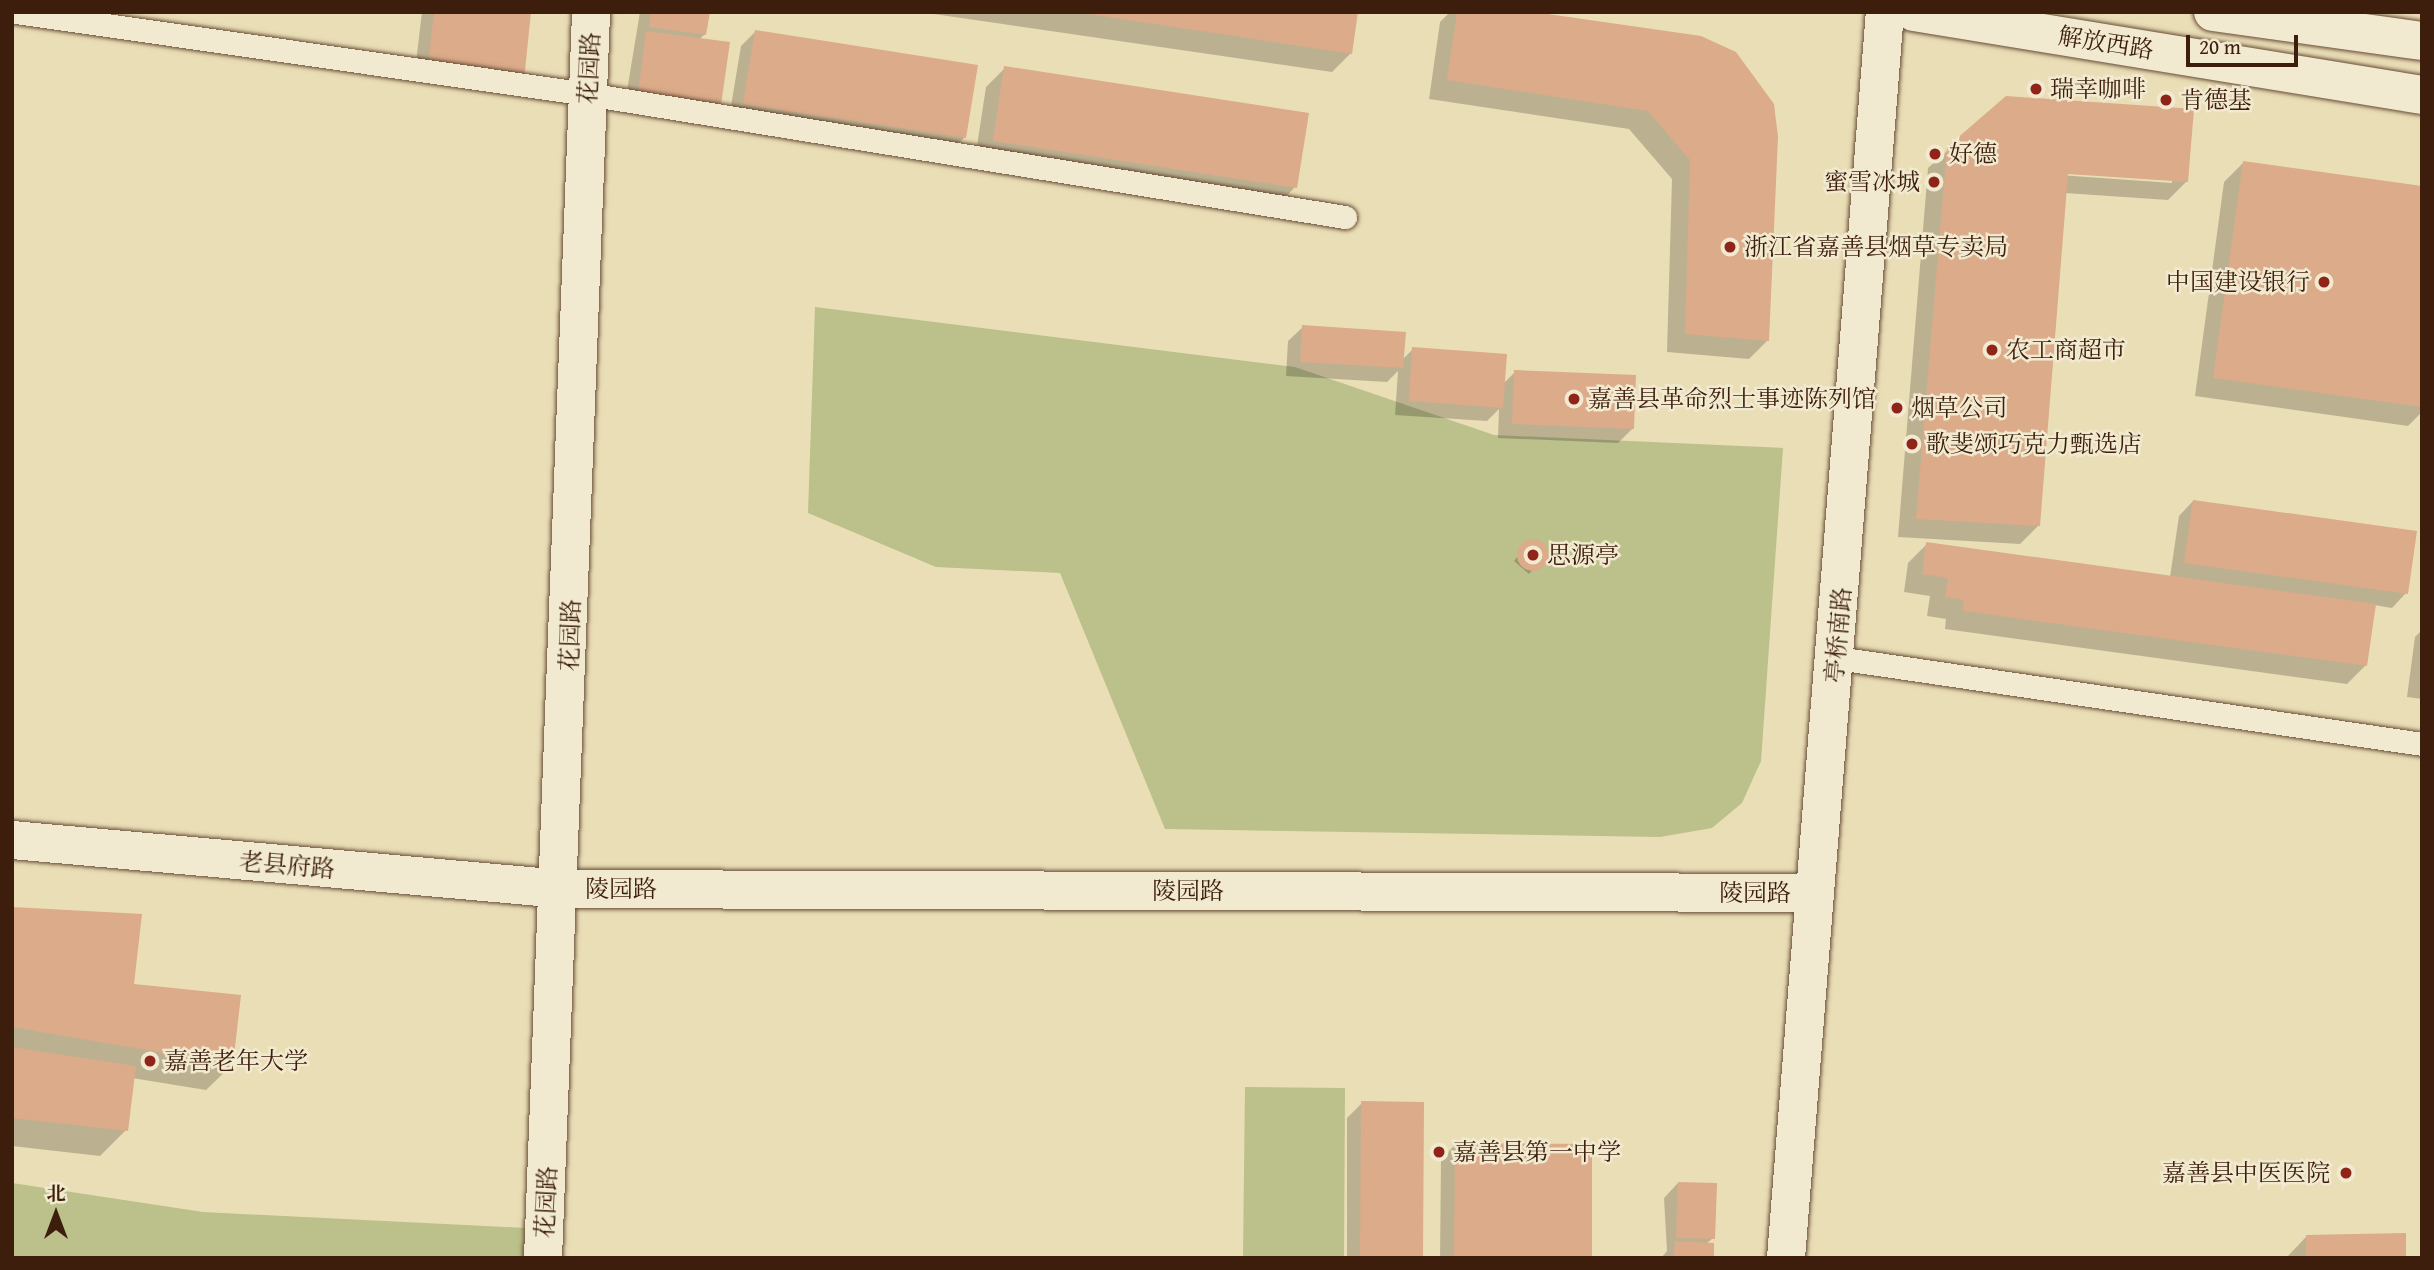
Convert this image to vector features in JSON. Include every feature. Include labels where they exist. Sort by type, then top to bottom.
[{"type":"street","name":"花园路","points":[[543,1258],[562,889],[591,12]]},
{"type":"street","name":"亭桥南路","points":[[1786,1258],[1814,893],[1837,658],[1885,12]]},
{"type":"street","name":"解放西路","points":[[1914,12],[2422,94]]},
{"type":"street","points":[[2213,12],[2422,41]]},
{"type":"street","name":"老县府路","points":[[12,840],[562,889]]},
{"type":"street","name":"陵园路","points":[[562,889],[1814,893]]},
{"type":"lane","points":[[16,12],[587,94],[1345,217]]},
{"type":"lane","points":[[1837,658],[2422,744]]},
{"type":"green space","points":[[815,307],[1295,367],[1494,435],[1783,448],[1761,761],[1742,803],[1712,828],[1660,837],[1165,829],[1060,573],[936,567],[808,513]]},
{"type":"green space","points":[[1245,1087],[1345,1088],[1344,1258],[1243,1258]]},
{"type":"green space","points":[[12,1183],[203,1212],[526,1228],[526,1258],[12,1258]]},
{"type":"building","points":[[434,12],[531,12],[524,80],[428,65]]},
{"type":"building","points":[[651,12],[710,12],[706,35],[649,27]]},
{"type":"building","points":[[1075,12],[1358,12],[1352,54]]},
{"type":"building","name":"浙江省嘉善县烟草专卖局","points":[[1457,12],[1534,12],[1701,36],[1736,52],[1774,104],[1778,137],[1769,341],[1685,334],[1690,160],[1648,111],[1447,80]]},
{"type":"building","points":[[755,30],[978,65],[966,138],[743,104]]},
{"type":"building","points":[[646,31],[730,42],[721,105],[638,95]]},
{"type":"building","points":[[1004,66],[1309,113],[1297,188],[993,141]]},
{"type":"building","name":"农工商超市","points":[[2006,96],[2194,109],[2188,182],[2068,174],[2040,526],[1916,519],[1947,147]]},
{"type":"building","name":"中国建设银行","points":[[2243,161],[2422,186],[2422,407],[2213,378]]},
{"type":"building","points":[[1302,325],[1406,332],[1403,368],[1300,362]]},
{"type":"building","points":[[1412,347],[1507,354],[1503,408],[1409,401]]},
{"type":"building","name":"嘉善县革命烈士事迹陈列馆","points":[[1514,370],[1636,375],[1634,429],[1512,424]]},
{"type":"building","points":[[2193,500],[2417,531],[2408,594],[2184,563]]},
{"type":"building","name":"思源亭","points":[[1533,539],[1544,544],[1549,555],[1544,566],[1533,571],[1522,566],[1517,555],[1522,544]]},
{"type":"building","points":[[1926,542],[2376,604],[2367,666],[1963,611],[1964,600],[1945,597],[1948,578],[1922,574]]},
{"type":"building","points":[[12,907],[142,914],[134,984],[241,995],[233,1065],[12,1027]]},
{"type":"building","points":[[12,1047],[136,1066],[128,1131],[12,1118]]},
{"type":"building","points":[[1361,1101],[1424,1102],[1423,1258],[1360,1258]]},
{"type":"building","points":[[1455,1143],[1592,1144],[1592,1258],[1454,1258]]},
{"type":"building","points":[[1678,1182],[1717,1183],[1715,1239],[1676,1238]]},
{"type":"building","points":[[2406,1233],[2406,1258],[2306,1258],[2306,1235]]},
{"type":"building","points":[[1675,1241],[1714,1243],[1714,1257],[1674,1256]]},
{"type":"place","name":"瑞幸咖啡","points":[[2036,89]]},
{"type":"place","name":"肯德基","points":[[2166,100]]},
{"type":"place","name":"好德","points":[[1935,154]]},
{"type":"place","name":"蜜雪冰城","points":[[1934,182]]},
{"type":"place","name":"浙江省嘉善县烟草专卖局","points":[[1730,247]]},
{"type":"place","name":"中国建设银行","points":[[2324,282]]},
{"type":"place","name":"农工商超市","points":[[1992,350]]},
{"type":"place","name":"嘉善县革命烈士事迹陈列馆","points":[[1574,399]]},
{"type":"place","name":"烟草公司","points":[[1897,408]]},
{"type":"place","name":"歌斐颂巧克力甄选店","points":[[1912,444]]},
{"type":"place","name":"思源亭","points":[[1533,555]]},
{"type":"place","name":"嘉善老年大学","points":[[150,1061]]},
{"type":"place","name":"嘉善县第一中学","points":[[1439,1152]]},
{"type":"place","name":"嘉善县中医医院","points":[[2346,1173]]}]
